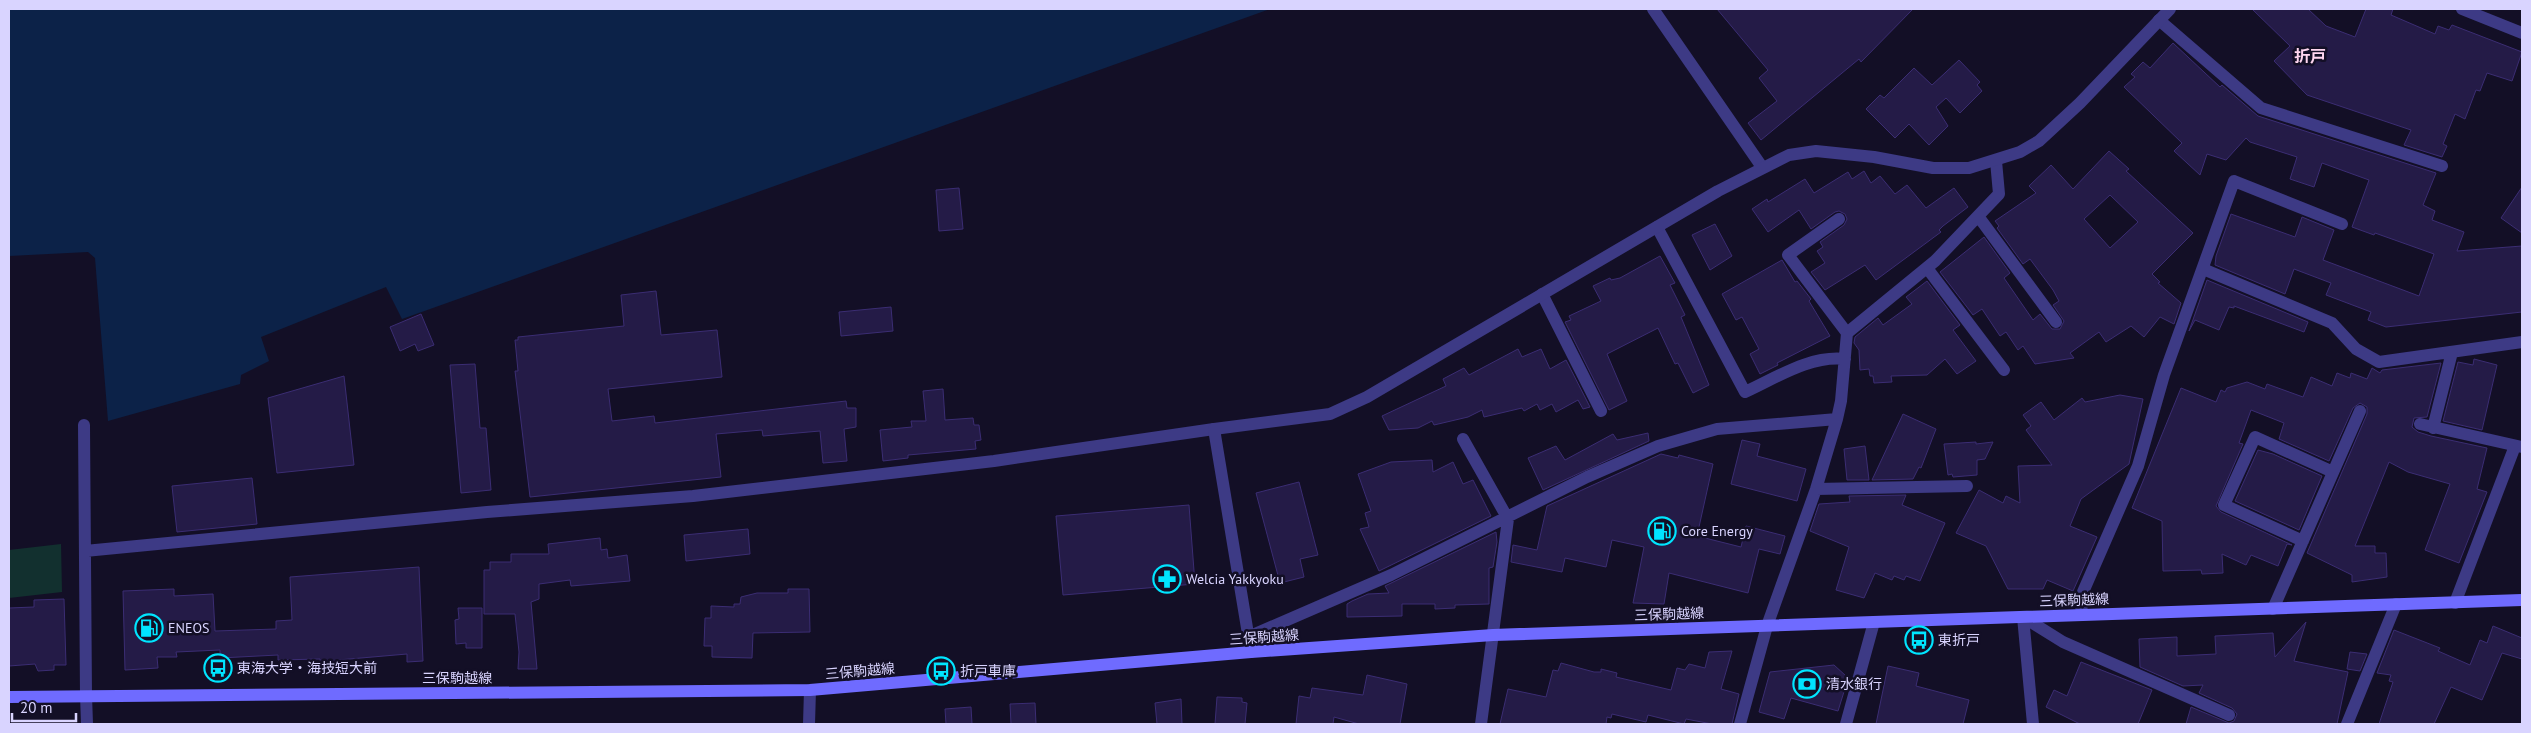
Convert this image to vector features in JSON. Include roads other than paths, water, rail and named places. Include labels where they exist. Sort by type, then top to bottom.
[{"type":"main road","name":"三保駒越線","points":[[9,697],[810,690],[1251,652],[1493,634],[2522,600]]},
{"type":"street","points":[[1654,9],[1762,167]]},
{"type":"street","points":[[85,551],[478,513],[693,496],[994,461],[1330,414],[1367,397],[1762,167],[1789,156],[1816,151],[1874,157],[1934,168],[1970,168],[2020,152],[2039,141],[2080,103],[2170,9]]},
{"type":"street","points":[[2462,9],[2522,33]]},
{"type":"street","points":[[2159,20],[2261,108],[2442,166]]},
{"type":"street","points":[[1847,333],[1927,268],[1999,194],[1996,161]]},
{"type":"street","points":[[2082,615],[2083,592],[2138,466],[2164,375],[2234,181],[2342,224]]},
{"type":"street","points":[[1978,216],[2056,322]]},
{"type":"street","points":[[1740,724],[1767,626],[1816,489],[1841,401],[1847,333],[1788,255],[1839,219]]},
{"type":"street","points":[[1657,227],[1745,392],[1808,363],[1832,358],[1845,359]]},
{"type":"street","points":[[1927,268],[2004,370]]},
{"type":"street","points":[[2203,269],[2332,323],[2356,349],[2379,362],[2522,342]]},
{"type":"street","points":[[1542,294],[1601,411]]},
{"type":"street","points":[[2433,428],[2452,352]]},
{"type":"street","points":[[2273,608],[2360,410]]},
{"type":"street","points":[[1248,638],[1391,575],[1587,477],[1658,446],[1716,429],[1837,419]]},
{"type":"street","points":[[2420,424],[2519,447],[2455,603]]},
{"type":"street","points":[[84,425],[87,724]]},
{"type":"street","points":[[1214,429],[1251,652]]},
{"type":"street","points":[[2303,540],[2224,505],[2255,436],[2333,472]]},
{"type":"street","points":[[1464,439],[1508,518],[1481,724]]},
{"type":"street","points":[[1816,489],[1967,486]]},
{"type":"street","points":[[2347,724],[2396,604]]},
{"type":"street","points":[[2023,617],[2062,642],[2229,715]]},
{"type":"street","points":[[2023,617],[2033,724]]},
{"type":"street","points":[[1846,724],[1874,622]]},
{"type":"street","points":[[809,724],[810,690]]},
{"type":"water","points":[[9,9],[1270,9],[402,319],[386,287],[261,337],[269,361],[241,375],[240,384],[108,421],[95,258],[88,252],[9,256]]},
{"type":"place","name":"Core Energy","points":[[1662,531]]},
{"type":"place","name":"Welcia Yakkyoku","points":[[1167,579]]},
{"type":"place","name":"ENEOS","points":[[149,628]]},
{"type":"place","name":"東折戸","points":[[1919,640]]},
{"type":"place","name":"東海大学・海技短大前","points":[[218,668]]},
{"type":"place","name":"折戸車庫","points":[[941,671]]},
{"type":"place","name":"清水銀行","points":[[1807,684]]},
{"type":"district","name":"折戸","points":[[2310,56]]}]
